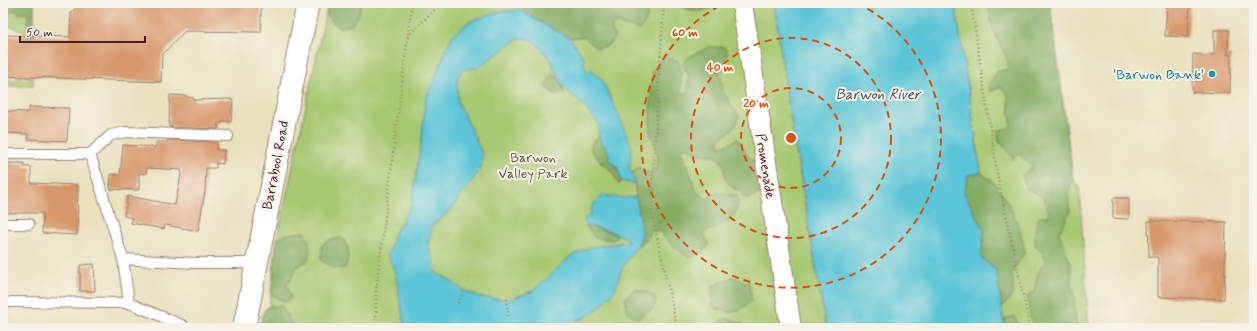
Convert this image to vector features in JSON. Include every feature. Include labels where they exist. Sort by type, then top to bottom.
[{"type":"street","name":"Barrabool Road","points":[[244,328],[308,3]]},
{"type":"street","name":"Promenade","points":[[742,3],[791,328]]},
{"type":"lane","points":[[3,154],[90,154],[111,135],[125,132],[228,136]]},
{"type":"lane","points":[[90,154],[123,258],[129,303]]},
{"type":"lane","points":[[3,224],[29,224]]},
{"type":"lane","points":[[123,258],[194,263],[257,263]]},
{"type":"lane","points":[[12,302],[129,303],[182,325],[185,328]]},
{"type":"path","points":[[376,328],[376,290],[412,3]]},
{"type":"path","points":[[408,37],[441,3]]},
{"type":"path","points":[[664,3],[652,187],[652,213],[676,328]]},
{"type":"path","points":[[971,3],[997,173],[1030,328]]},
{"type":"path","points":[[458,303],[465,288]]},
{"type":"path","points":[[507,298],[508,318]]},
{"type":"path","points":[[402,324],[417,323]]},
{"type":"green space","points":[[3,3],[34,3],[31,56],[29,36],[24,32],[3,23]]},
{"type":"green space","points":[[7,3],[34,3],[34,56],[31,56],[28,31],[28,14],[19,13],[13,10],[9,15],[5,13]]},
{"type":"green space","points":[[327,3],[361,3],[358,16],[352,25],[340,28],[328,18]]},
{"type":"green space","name":"Barwon Valley Park","points":[[328,3],[774,3],[787,96],[826,328],[267,328],[277,239]]},
{"type":"green space","points":[[530,3],[647,3],[648,14],[640,30],[612,22],[612,32],[615,36],[607,46],[596,48],[584,37],[570,38],[538,21],[522,10]]},
{"type":"green space","points":[[680,3],[712,3],[714,8],[696,11],[687,9]]},
{"type":"green space","points":[[955,3],[1050,3],[1073,179],[1079,186],[1089,328],[1005,328],[996,270],[981,258],[981,173]]},
{"type":"green space","points":[[987,3],[1050,3],[1073,179],[1068,194],[1070,212],[1059,233],[1070,261],[1077,328],[1040,328],[1031,322],[1027,296],[1034,292],[1036,280],[1042,265],[1045,262],[1043,254],[1035,246],[1036,227],[1040,216],[1049,216],[1047,205],[1043,198],[1026,189],[1022,175],[1033,166],[1024,160],[1020,154],[1013,159],[1007,149],[999,142],[998,130],[1006,129],[1011,124],[1008,96],[1001,87],[990,92],[989,83],[998,71],[1008,69],[1008,64],[994,30]]},
{"type":"green space","points":[[708,47],[724,47],[728,52],[721,64],[721,83],[726,97],[739,117],[732,129],[718,140],[720,146],[729,144],[737,139],[751,159],[762,163],[766,191],[751,198],[745,199],[739,190],[734,189],[726,181],[723,164],[717,157],[700,154],[685,147],[680,150],[690,172],[695,189],[706,199],[716,193],[737,195],[738,199],[736,212],[717,228],[708,230],[704,234],[708,244],[705,250],[698,255],[688,257],[669,242],[660,232],[651,230],[645,241],[638,245],[641,240],[642,228],[631,174],[639,167],[645,172],[655,171],[658,155],[650,131],[651,84],[653,71],[666,53],[673,60],[678,61],[681,69],[681,93],[688,93],[688,74],[682,64],[689,57]]},
{"type":"green space","points":[[552,74],[560,79],[564,93],[555,95],[545,87]]},
{"type":"green space","points":[[34,78],[33,86],[3,86],[3,83],[7,83],[8,80]]},
{"type":"green space","points":[[599,138],[610,153],[613,165],[618,168],[621,181],[619,185],[611,170],[603,165],[591,150],[593,140]]},
{"type":"green space","points":[[981,173],[993,181],[1010,206],[1020,229],[1025,252],[1012,272],[1014,288],[1012,295],[1002,307],[996,270],[981,258],[984,230],[964,193],[968,175]]},
{"type":"green space","points":[[586,226],[616,234],[616,237],[613,240],[595,238]]},
{"type":"green space","points":[[304,232],[310,244],[307,262],[296,269],[287,284],[291,298],[286,303],[271,294],[277,239],[288,234]]},
{"type":"green space","points":[[343,238],[347,246],[348,253],[348,260],[345,268],[332,267],[321,260],[322,245],[331,239]]},
{"type":"green space","points":[[732,277],[749,283],[752,300],[743,308],[735,312],[726,312],[715,308],[712,303],[713,286]]},
{"type":"green space","points":[[635,288],[651,294],[656,298],[654,308],[639,318],[633,316],[628,311],[625,302],[628,294]]},
{"type":"green space","points":[[269,306],[282,306],[290,321],[290,328],[259,328],[264,310]]},
{"type":"green space","points":[[1014,316],[1020,328],[1005,328],[1004,319]]},
{"type":"green space","points":[[726,318],[743,324],[744,328],[707,328]]},
{"type":"water","name":"Barwon River","points":[[774,3],[955,3],[981,173],[968,175],[964,193],[984,230],[981,258],[996,270],[1005,328],[826,328],[787,96]]},
{"type":"water","points":[[522,10],[538,21],[570,38],[584,58],[584,64],[587,71],[593,70],[594,74],[601,78],[632,148],[629,167],[635,184],[621,181],[618,168],[609,159],[609,153],[599,138],[599,124],[583,105],[563,86],[550,59],[536,43],[528,38],[518,39],[477,68],[463,69],[457,78],[458,102],[482,153],[481,168],[450,211],[432,226],[428,243],[436,273],[447,278],[461,289],[479,297],[507,300],[533,291],[571,256],[591,247],[629,241],[621,235],[586,226],[584,218],[590,215],[592,206],[603,195],[623,198],[636,197],[642,228],[640,241],[622,268],[615,290],[600,307],[585,318],[568,322],[562,328],[405,328],[395,272],[388,255],[395,232],[411,207],[422,136],[425,101],[452,36],[469,22],[496,12]]},
{"type":"building","points":[[81,3],[261,3],[261,32],[185,31],[162,55],[161,82],[3,76],[3,35],[70,37],[71,13]]},
{"type":"building","points":[[1167,3],[1190,3],[1188,37],[1165,36]]},
{"type":"building","name":"'Barwon Bank'","points":[[1214,30],[1229,30],[1228,55],[1231,55],[1230,93],[1192,92],[1193,54],[1214,55]]},
{"type":"building","points":[[170,95],[187,96],[194,98],[194,100],[231,99],[233,100],[231,122],[223,121],[222,123],[218,123],[218,129],[169,127]]},
{"type":"building","points":[[29,107],[69,108],[67,141],[28,139],[28,134],[6,133],[6,111],[29,112]]},
{"type":"building","points":[[168,140],[217,142],[216,150],[224,150],[223,164],[216,163],[216,168],[206,168],[205,192],[198,231],[165,225],[164,229],[131,223],[132,218],[124,216],[128,196],[175,205],[182,170],[147,168],[146,174],[139,173],[139,190],[110,189],[111,174],[120,175],[123,145],[156,147],[156,142],[168,142]]},
{"type":"building","points":[[7,163],[24,163],[24,167],[31,167],[31,183],[78,185],[77,235],[42,233],[43,213],[3,213],[3,194],[7,194]]},
{"type":"building","points":[[1113,198],[1129,198],[1129,219],[1113,218]]},
{"type":"building","points":[[1148,221],[1226,222],[1224,299],[1158,297],[1158,257],[1149,257]]},
{"type":"building","points":[[94,264],[95,291],[80,291],[80,265]]},
{"type":"place","name":"'Barwon Bank'","points":[[1212,74]]}]
